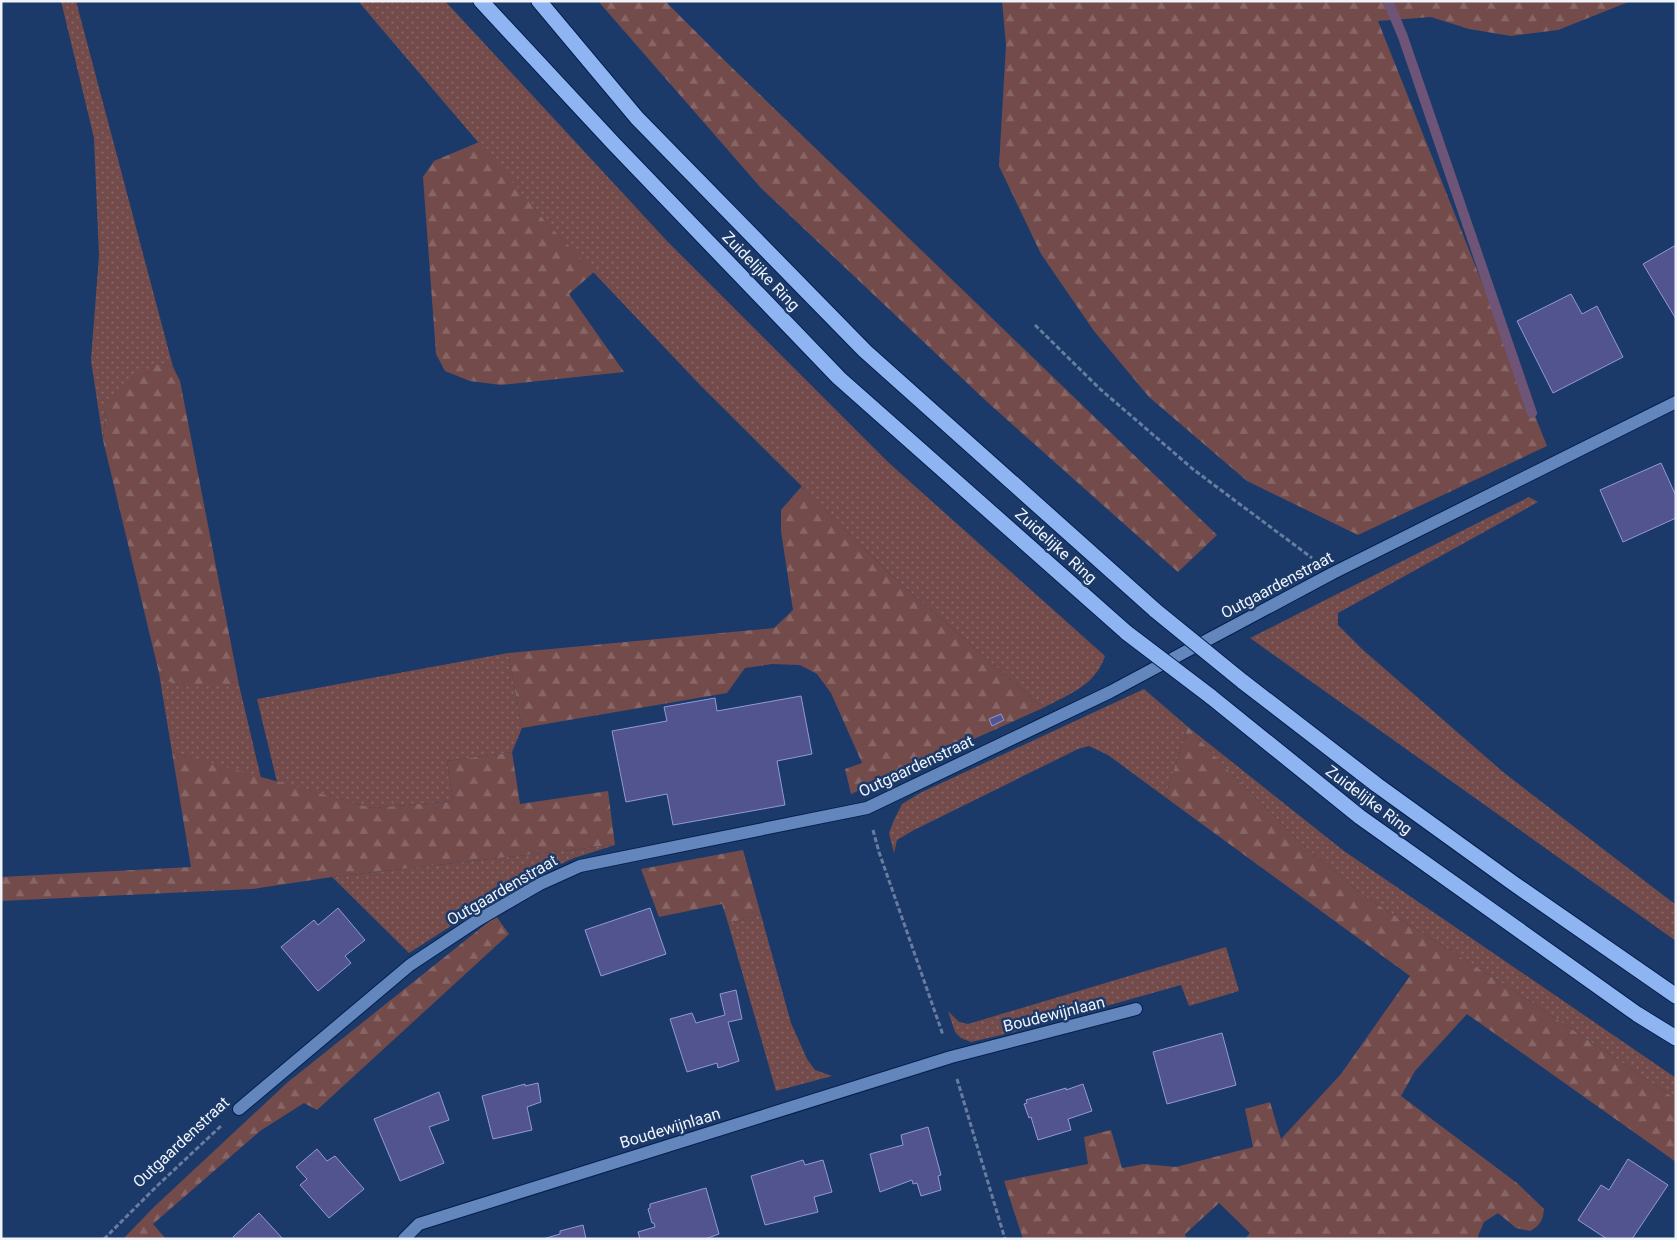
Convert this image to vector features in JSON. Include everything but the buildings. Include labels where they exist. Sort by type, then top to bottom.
[{"type":"highway","name":"Zuidelijke Ring","points":[[481,1],[615,145],[839,378],[1127,633],[1210,696],[1360,817],[1637,1014],[1676,1038]]},
{"type":"highway","name":"Zuidelijke Ring","points":[[539,1],[637,118],[865,351],[1156,612],[1377,785],[1676,996]]},
{"type":"street","name":"Outgaardenstraat","points":[[239,1109],[410,965],[478,920],[540,884],[580,866],[867,808],[1110,692],[1333,573],[1676,402]]},
{"type":"street","name":"Boudewijnlaan","points":[[404,1239],[419,1224],[951,1057],[1136,1009]]},
{"type":"path","points":[[1035,325],[1100,389],[1194,470],[1333,573]]},
{"type":"path","points":[[867,808],[879,852],[951,1057],[1006,1239]]},
{"type":"path","name":"Outgaardenstraat","points":[[104,1239],[239,1109]]},
{"type":"green space","points":[[61,1],[76,1],[173,367],[160,363],[106,409],[103,440],[91,360],[99,256],[94,138]]},
{"type":"green space","points":[[358,1],[445,1],[667,241],[889,463],[1105,656],[1095,675],[1080,688],[1043,708],[890,574],[700,385],[545,221]]},
{"type":"green space","points":[[598,1],[665,1],[1217,535],[1178,572],[985,400],[761,188]]},
{"type":"green space","points":[[1002,1],[1631,1],[1558,30],[1511,36],[1469,29],[1431,17],[1378,21],[1547,446],[1358,535],[1247,481],[1149,397],[1094,331],[1041,254],[999,166],[1006,45]]},
{"type":"green space","points":[[479,142],[545,221],[594,272],[569,294],[624,372],[501,385],[470,381],[445,371],[436,354],[423,177],[434,161]]},
{"type":"green space","points":[[160,363],[173,367],[180,381],[239,685],[178,685],[164,680],[159,673],[103,440],[106,409],[118,389],[131,377]]},
{"type":"green space","points":[[802,486],[890,574],[1043,708],[851,794],[845,769],[862,763],[831,693],[817,674],[800,665],[772,664],[745,668],[727,693],[522,728],[508,653],[774,628],[793,610],[781,531],[781,510]]},
{"type":"green space","points":[[1529,497],[1538,502],[1338,613],[1338,625],[1362,649],[1503,772],[1676,905],[1676,941],[1250,638]]},
{"type":"green space","points":[[508,653],[522,728],[512,752],[447,761],[453,801],[372,808],[277,782],[257,699]]},
{"type":"green space","points":[[159,673],[164,680],[178,685],[239,685],[261,778],[172,752]]},
{"type":"green space","points":[[1144,689],[1188,727],[1165,797],[1108,755],[1089,746],[1078,749],[914,830],[897,840],[894,853],[889,833],[902,804],[920,793]]},
{"type":"green space","points":[[1188,727],[1344,851],[1676,1078],[1676,1099],[1519,994],[1364,896],[1305,847]]},
{"type":"green space","points":[[1188,727],[1305,847],[1364,896],[1519,994],[1676,1099],[1676,1162],[1467,1014],[1415,1071],[1401,1096],[1517,1183],[1544,1209],[1540,1222],[1530,1231],[1516,1228],[1498,1213],[1484,1222],[1478,1239],[1245,1239],[1250,1233],[1219,1203],[1185,1234],[1186,1239],[1023,1239],[1004,1181],[1088,1164],[1084,1137],[1111,1130],[1122,1168],[1144,1164],[1176,1167],[1253,1147],[1245,1109],[1270,1102],[1281,1139],[1341,1074],[1410,976],[1165,797]]},
{"type":"green space","points":[[172,752],[372,808],[453,801],[447,761],[512,752],[520,804],[608,791],[615,845],[332,877],[252,889],[1,901],[1,877],[191,867]]},
{"type":"green space","points":[[615,845],[574,858],[513,886],[409,953],[332,877]]},
{"type":"green space","points":[[743,850],[761,915],[728,923],[722,904],[659,917],[641,869]]},
{"type":"green space","points":[[761,915],[791,1023],[807,1059],[815,1070],[832,1076],[776,1091],[728,923]]},
{"type":"green space","points":[[496,916],[509,934],[317,1110],[304,1103],[260,1131],[153,1224],[166,1239],[123,1239],[154,1207],[288,1082]]},
{"type":"green space","points":[[1226,947],[1239,991],[1189,1006],[1181,985],[1014,1032],[971,1042],[961,1038],[955,1032],[948,1011],[959,1022],[968,1024]]},
{"type":"waterway","points":[[1388,1],[1403,37],[1532,413]]}]
